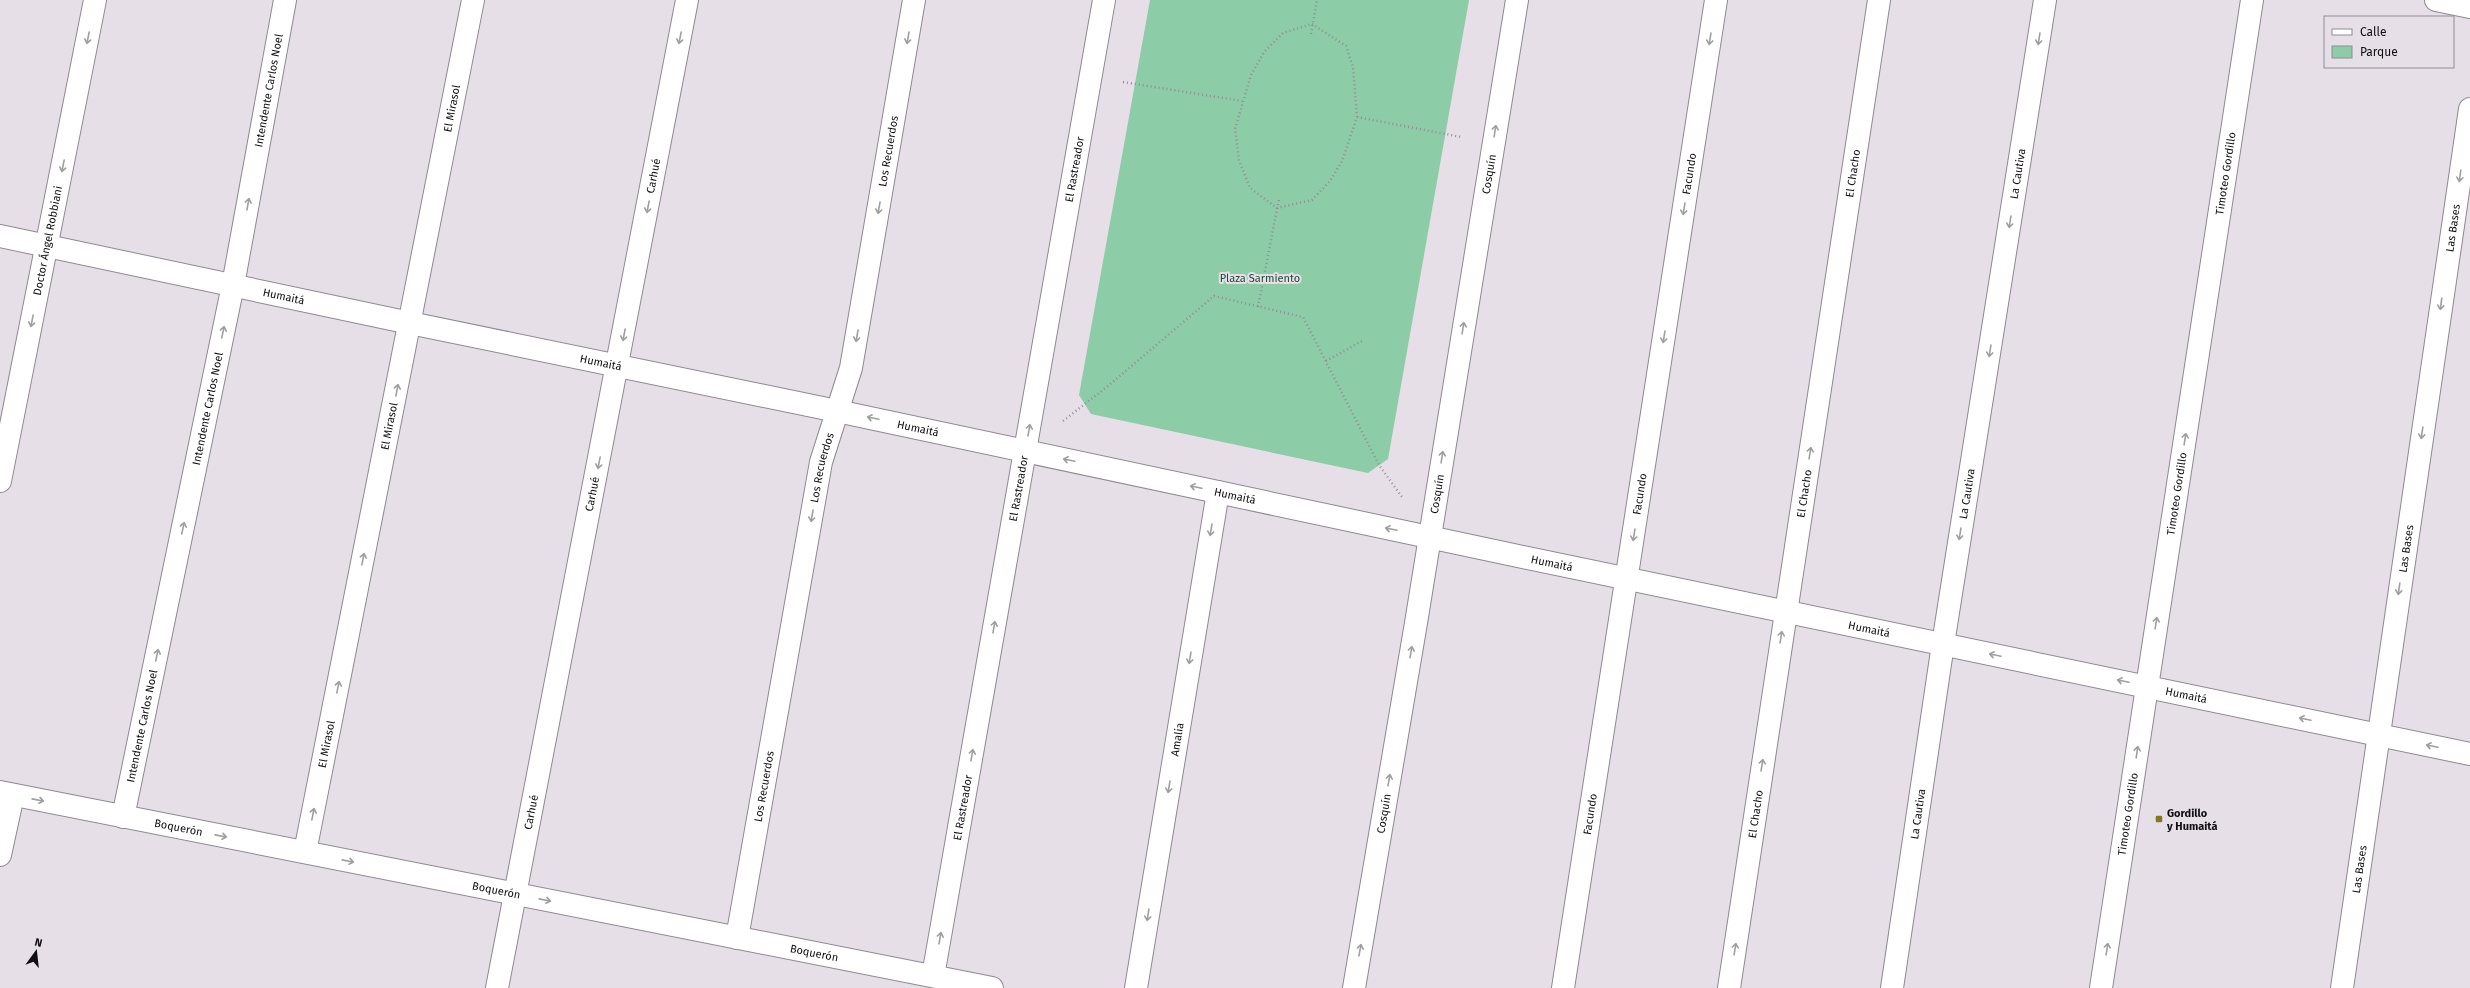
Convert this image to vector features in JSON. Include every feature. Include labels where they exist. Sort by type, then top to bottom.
[{"type":"street","name":"Doctor Ángel Robbiani","points":[[0,481],[95,0]]},
{"type":"street","name":"Intendente Carlos Noel","points":[[123,816],[233,286],[285,0]]},
{"type":"street","name":"El Mirasol","points":[[305,852],[473,0]]},
{"type":"street","name":"Carhué","points":[[497,988],[687,0]]},
{"type":"street","name":"Los Recuerdos","points":[[737,938],[821,462],[851,368],[914,0]]},
{"type":"street","name":"El Rastreador","points":[[933,976],[1104,0]]},
{"type":"street","name":"Cosquín","points":[[1354,988],[1430,537],[1517,0]]},
{"type":"street","name":"Facundo","points":[[1563,988],[1716,0]]},
{"type":"street","name":"El Chacho","points":[[1729,988],[1785,610],[1879,0]]},
{"type":"street","name":"La Cautiva","points":[[1892,988],[1943,644],[2045,0]]},
{"type":"street","name":"Timoteo Gordillo","points":[[2101,988],[2252,0]]},
{"type":"street","points":[[2436,0],[2470,7]]},
{"type":"street","name":"Las Bases","points":[[2342,988],[2470,109]]},
{"type":"street","name":"Humaitá","points":[[0,236],[410,324],[618,365],[1430,537],[2470,754]]},
{"type":"street","name":"Amalia","points":[[1136,988],[1218,492]]},
{"type":"street","points":[[0,855],[6,794]]},
{"type":"street","name":"Boquerón","points":[[6,794],[992,988]]},
{"type":"path","points":[[1311,34],[1317,0]]},
{"type":"path","points":[[1312,24],[1346,46],[1353,67],[1357,117],[1342,161],[1330,181],[1312,200],[1277,208],[1250,188],[1239,160],[1236,130],[1242,101],[1251,75],[1264,52],[1283,33],[1312,24]]},
{"type":"path","points":[[1135,84],[1242,101]]},
{"type":"path","points":[[1357,117],[1445,134]]},
{"type":"path","points":[[1258,307],[1279,199]]},
{"type":"path","points":[[1085,404],[1214,296],[1303,317],[1379,465],[1430,537]]},
{"type":"path","points":[[1326,361],[1362,341]]},
{"type":"green space","name":"Plaza Sarmiento","points":[[1150,0],[1469,0],[1388,459],[1368,473],[1091,414],[1079,395]]},
{"type":"place","name":"Gordillo y Humaitá","points":[[2159,819]]}]
